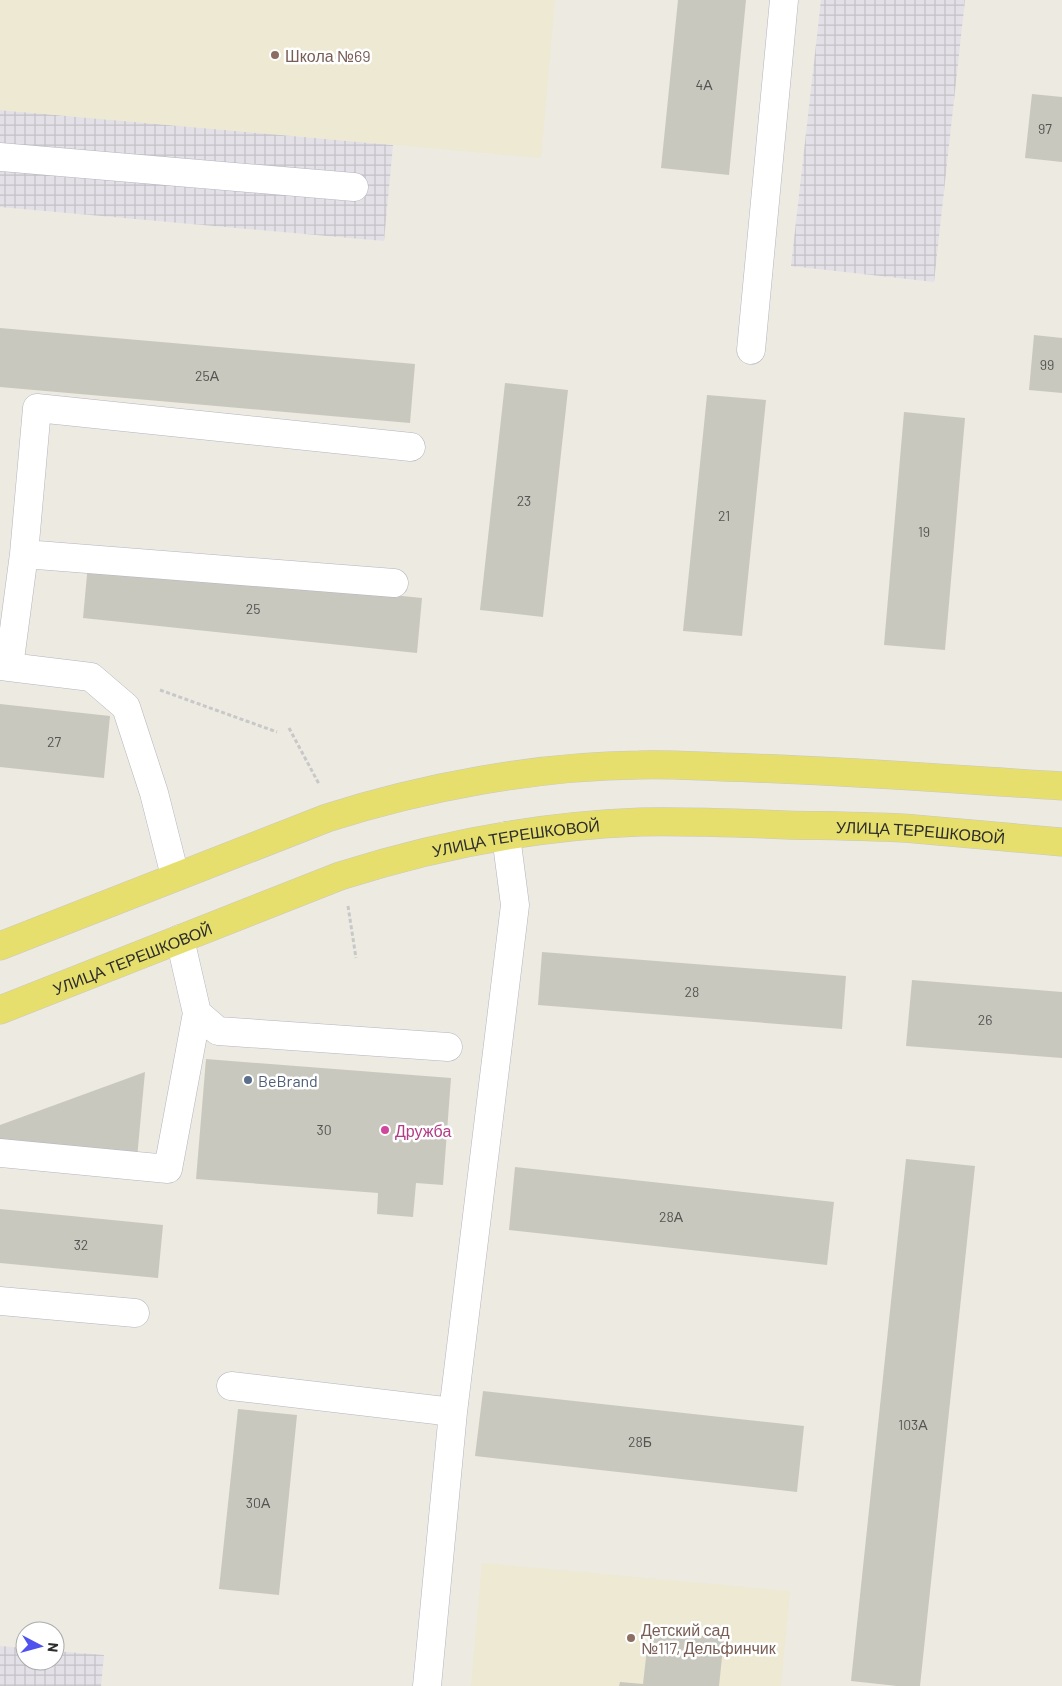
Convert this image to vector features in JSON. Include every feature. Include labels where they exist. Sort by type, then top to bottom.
[{"type":"main road","points":[[0,946],[327,818],[367,805],[442,788],[513,776],[579,768],[639,765],[815,769],[1062,786]]},
{"type":"main road","name":"УЛИЦА ТЕРЕШКОВОЙ","points":[[0,1010],[312,886],[386,862],[446,847],[506,836],[576,827],[702,822],[914,829],[1062,842]]},
{"type":"lane","points":[[751,350],[784,0]]},
{"type":"lane","points":[[0,157],[354,188]]},
{"type":"lane","points":[[175,876],[154,794],[126,707],[91,677],[5,666],[24,554],[37,408],[411,447]]},
{"type":"lane","points":[[24,554],[394,583]]},
{"type":"lane","points":[[427,1686],[453,1412],[515,905],[506,836]]},
{"type":"lane","points":[[0,1153],[168,1170],[197,1013],[180,938]]},
{"type":"lane","points":[[197,1013],[218,1031],[448,1047]]},
{"type":"lane","points":[[0,1301],[135,1313]]},
{"type":"lane","points":[[231,1386],[453,1412]]},
{"type":"path","points":[[160,690],[277,732]]},
{"type":"path","points":[[289,728],[318,784]]},
{"type":"path","points":[[348,906],[356,958]]},
{"type":"shaded area","name":"Школа №69","points":[[0,0],[555,0],[541,158],[0,110]]},
{"type":"shaded area","points":[[821,0],[965,0],[934,282],[791,266]]},
{"type":"shaded area","points":[[0,110],[393,145],[384,241],[0,207]]},
{"type":"shaded area","name":"Детский сад №117, Дельфинчик","points":[[482,1563],[790,1591],[781,1686],[471,1686]]},
{"type":"shaded area","points":[[0,1646],[15,1647],[15,1671],[65,1671],[65,1652],[104,1655],[101,1686],[0,1686]]},
{"type":"building","points":[[678,0],[746,0],[729,175],[661,168]]},
{"type":"building","points":[[1032,94],[1062,97],[1062,162],[1025,158]]},
{"type":"building","points":[[0,328],[415,364],[410,423],[0,387]]},
{"type":"building","points":[[1034,335],[1062,338],[1062,393],[1029,390]]},
{"type":"building","points":[[505,383],[568,390],[543,617],[480,610]]},
{"type":"building","points":[[707,395],[766,400],[742,636],[683,631]]},
{"type":"building","points":[[904,412],[965,418],[945,650],[884,645]]},
{"type":"building","points":[[88,564],[422,598],[417,653],[83,618]]},
{"type":"building","points":[[0,704],[110,716],[104,778],[0,767]]},
{"type":"building","points":[[542,952],[846,976],[842,1029],[538,1005]]},
{"type":"building","points":[[912,980],[1062,992],[1062,1058],[906,1046]]},
{"type":"building","points":[[206,1059],[451,1078],[443,1185],[416,1183],[413,1217],[377,1214],[378,1193],[196,1179]]},
{"type":"building","points":[[145,1072],[137,1158],[0,1144],[0,1125]]},
{"type":"building","points":[[906,1159],[975,1166],[920,1686],[897,1686],[851,1681]]},
{"type":"building","points":[[515,1167],[834,1202],[827,1265],[509,1230]]},
{"type":"building","points":[[0,1209],[163,1225],[158,1278],[0,1263]]},
{"type":"building","points":[[483,1391],[804,1426],[797,1492],[475,1456]]},
{"type":"building","points":[[238,1409],[297,1415],[279,1595],[219,1589]]},
{"type":"building","points":[[649,1631],[724,1638],[719,1686],[619,1686],[620,1682],[643,1684]]},
{"type":"place","name":"Школа №69","points":[[275,55]]},
{"type":"place","name":"BeBrand","points":[[248,1080]]},
{"type":"place","name":"Дружба","points":[[385,1130]]},
{"type":"place","name":"Детский сад №117, Дельфинчик","points":[[631,1638]]}]
